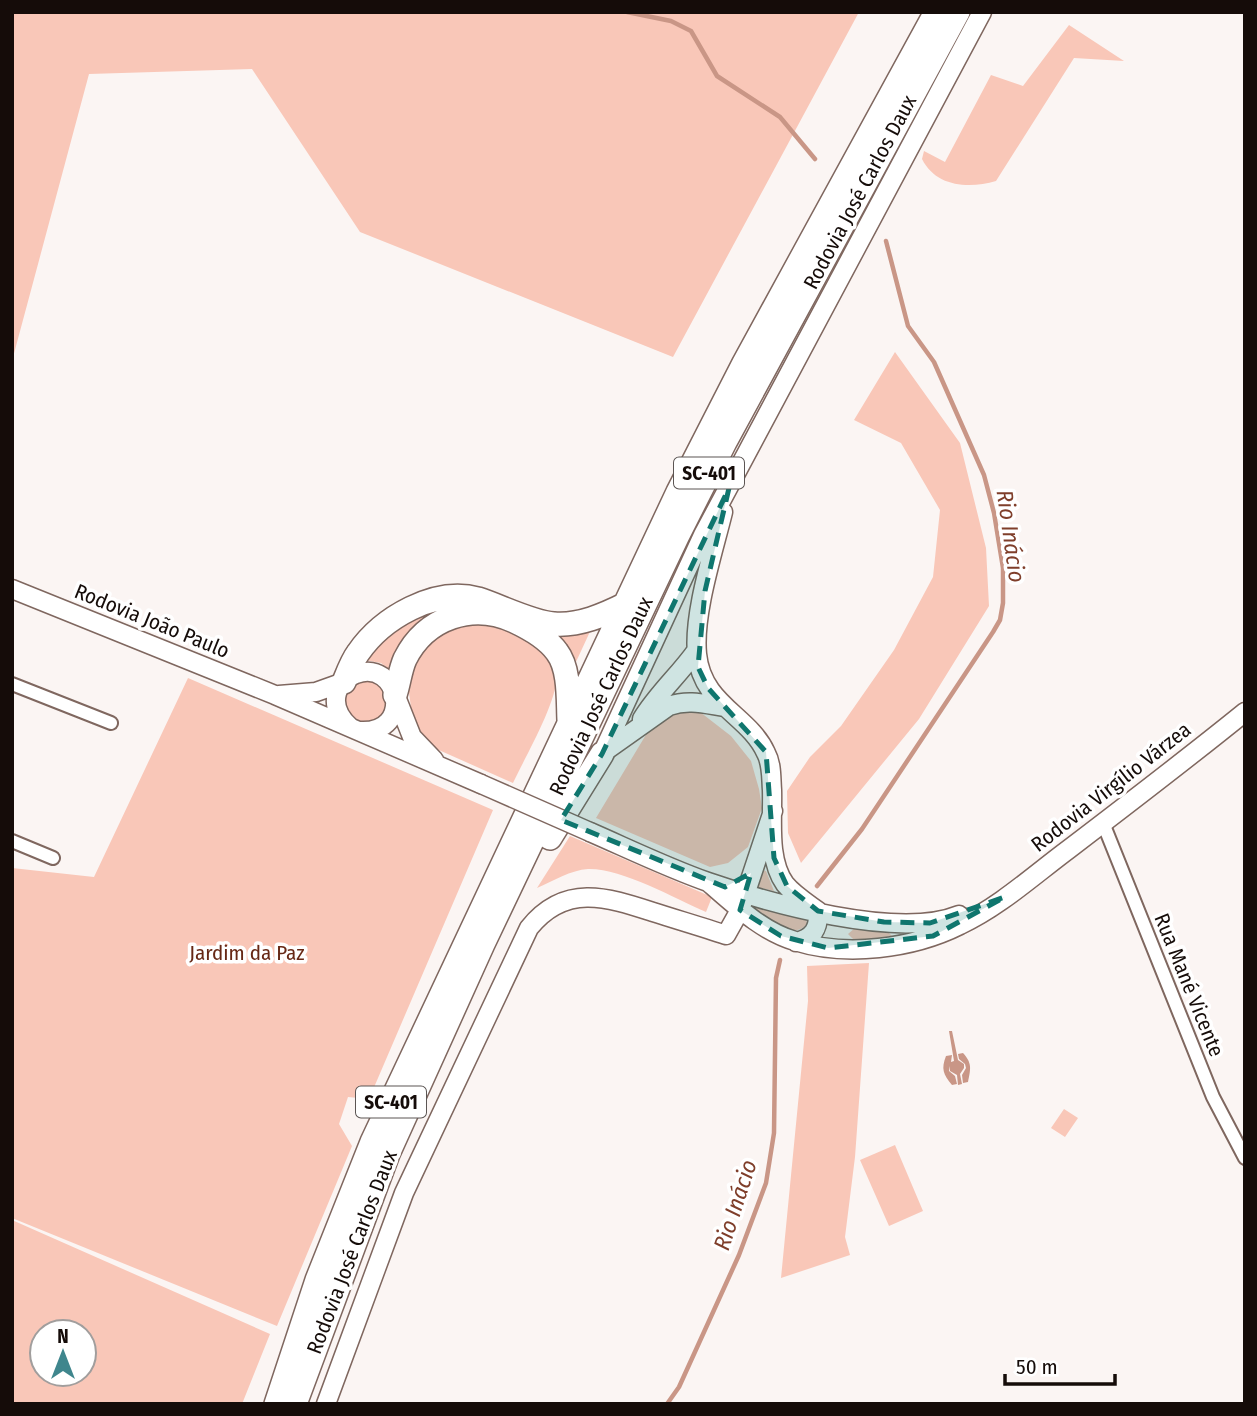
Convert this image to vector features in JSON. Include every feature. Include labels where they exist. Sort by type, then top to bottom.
[{"type":"highway","name":"Rodovia José Carlos Daux","points":[[276,1404],[317,1280],[363,1164],[569,723],[712,424],[936,12]]},
{"type":"highway","name":"Rodovia José Carlos Daux","points":[[295,1404],[388,1154],[483,944],[719,454],[958,12]]},
{"type":"highway","points":[[344,681],[358,653],[378,631],[408,610],[430,601],[454,597],[475,598],[552,624],[572,623],[610,612],[626,604]]},
{"type":"highway","points":[[396,695],[405,660],[433,626],[455,615],[482,612],[505,617],[529,628],[558,652],[567,681],[569,723]]},
{"type":"highway","points":[[483,944],[601,754]]},
{"type":"main road","points":[[601,754],[677,587],[982,12]]},
{"type":"main road","points":[[729,488],[699,615],[696,651],[708,688],[766,752],[771,769],[774,858],[778,873],[787,886],[818,912],[817,927],[813,935],[796,942]]},
{"type":"main road","name":"Rodovia João Paulo","points":[[12,589],[275,695],[590,832]]},
{"type":"main road","points":[[638,726],[658,695],[683,670],[696,651]]},
{"type":"main road","points":[[360,672],[378,674],[392,686],[396,695],[393,715],[379,729],[354,729],[340,718],[336,706],[337,693],[344,681],[360,672]]},
{"type":"main road","name":"Rodovia João Paulo","points":[[275,695],[316,692],[344,681]]},
{"type":"main road","name":"Rodovia João Paulo","points":[[396,695],[401,716],[412,737],[442,768]]},
{"type":"main road","points":[[601,754],[662,710],[680,702],[725,707]]},
{"type":"main road","name":"Rodovia Virgílio Várzea","points":[[590,832],[716,884],[743,901],[772,931],[796,942],[847,949],[888,946],[933,936],[961,925],[1005,897],[1245,712]]},
{"type":"main road","points":[[326,1404],[404,1193],[522,940],[538,917],[560,903],[575,898],[601,897],[726,935],[743,901],[773,811]]},
{"type":"main road","points":[[716,884],[746,873],[754,863]]},
{"type":"main road","name":"Rodovia Virgílio Várzea","points":[[743,901],[884,922],[930,923],[952,918],[1005,897]]},
{"type":"main road","points":[[847,949],[842,942],[844,926],[859,919]]},
{"type":"street","points":[[12,684],[111,723]]},
{"type":"street","name":"Rua Mané Vicente","points":[[1103,823],[1213,1097],[1245,1158]]},
{"type":"street","points":[[12,842],[53,858]]},
{"type":"highlighted area","points":[[729,488],[705,591],[698,667],[708,688],[766,752],[774,858],[787,886],[818,911],[884,922],[930,923],[1005,897],[933,936],[828,948],[781,936],[740,910],[751,873],[725,887],[561,820],[602,754]]},
{"type":"green space","points":[[12,12],[859,12],[673,357],[360,232],[252,69],[89,74],[12,361]]},
{"type":"green space","points":[[1069,25],[1124,61],[1074,58],[996,181],[975,185],[954,184],[928,168],[922,159],[924,151],[945,162],[991,75],[1023,86]]},
{"type":"green space","points":[[895,352],[960,443],[986,548],[989,606],[919,719],[801,863],[788,833],[787,791],[810,757],[841,726],[894,650],[933,577],[940,510],[901,443],[854,420]]},
{"type":"green space","points":[[434,611],[395,674],[381,663],[364,660],[395,630]]},
{"type":"green space","points":[[470,620],[496,623],[527,637],[553,664],[556,673],[553,697],[513,783],[432,747],[413,722],[407,678],[432,635]]},
{"type":"green space","points":[[594,623],[569,677],[559,638]]},
{"type":"green space","name":"Jardim da Paz","points":[[188,678],[493,810],[369,1099],[348,1097],[339,1124],[352,1146],[277,1326],[12,1218],[12,868],[94,877]]},
{"type":"green space","points":[[366,680],[381,686],[387,701],[381,716],[366,722],[351,716],[345,701],[351,686]]},
{"type":"green space","points":[[680,711],[700,712],[731,736],[751,761],[762,808],[748,847],[728,863],[710,867],[596,818],[653,723]]},
{"type":"green space","points":[[570,836],[712,897],[706,912],[647,885],[601,870],[575,871],[537,888]]},
{"type":"green space","points":[[759,871],[766,871],[774,891],[756,887]]},
{"type":"green space","points":[[754,905],[806,918],[807,924],[801,929],[786,930],[770,923]]},
{"type":"green space","points":[[856,927],[885,929],[892,936],[889,940],[857,943],[848,934]]},
{"type":"green space","points":[[869,963],[855,1157],[845,1237],[850,1255],[781,1278],[808,1001],[807,966]]},
{"type":"green space","points":[[1064,1109],[1078,1118],[1065,1137],[1051,1128]]},
{"type":"green space","points":[[895,1145],[923,1211],[889,1226],[860,1160]]},
{"type":"green space","points":[[12,1220],[270,1334],[242,1404],[12,1404]]},
{"type":"shaded area","points":[[949,1031],[952,1031],[958,1060],[964,1064],[960,1074],[962,1084],[958,1085],[957,1075],[950,1071],[949,1066],[949,1071],[955,1076],[957,1084],[952,1085],[944,1071],[946,1056],[952,1055],[951,1062],[954,1061]]},
{"type":"shaded area","points":[[963,1053],[970,1069],[968,1082],[963,1083],[962,1075],[966,1068],[958,1054]]},
{"type":"waterway","name":"Rio Inácio","points":[[627,12],[671,21],[691,31],[717,76],[780,117],[815,159]]},
{"type":"waterway","name":"Rio Inácio","points":[[817,886],[862,829],[993,632],[1000,620],[1003,603],[1003,568],[994,513],[984,475],[934,362],[908,326],[886,241]]},
{"type":"waterway","name":"Rio Inácio","points":[[667,1404],[679,1387],[739,1255],[766,1183],[774,1133],[776,978],[780,960]]}]
